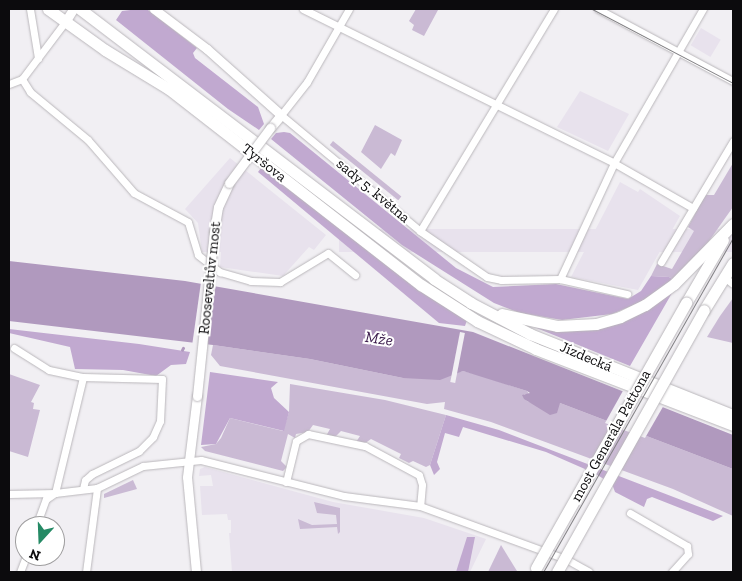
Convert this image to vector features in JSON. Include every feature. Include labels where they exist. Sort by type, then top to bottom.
[{"type":"main road","name":"Tyršova","points":[[48,9],[169,89],[421,285],[477,321]]},
{"type":"main road","name":"Tyršova","points":[[80,9],[434,279],[471,303]]},
{"type":"main road","points":[[471,303],[528,322],[557,326],[608,321],[633,311],[665,292],[733,224]]},
{"type":"main road","name":"most Generála Pattona","points":[[535,570],[686,303],[733,224]]},
{"type":"main road","name":"most Generála Pattona","points":[[557,572],[704,310],[728,280],[733,263]]},
{"type":"main road","name":"Jízdecká","points":[[471,303],[530,334],[733,415]]},
{"type":"main road","name":"Jízdecká","points":[[477,321],[536,349],[733,426]]},
{"type":"street","points":[[30,9],[38,58]]},
{"type":"street","points":[[9,84],[22,79],[73,9]]},
{"type":"street","name":"sady 5. května","points":[[154,9],[207,49],[280,115],[420,231],[487,277],[501,280],[560,279],[627,294]]},
{"type":"street","points":[[303,9],[614,163],[693,208]]},
{"type":"street","points":[[280,115],[307,82],[349,9]]},
{"type":"street","points":[[420,231],[554,9]]},
{"type":"street","points":[[598,9],[733,81]]},
{"type":"street","points":[[560,279],[614,163],[703,9]]},
{"type":"street","points":[[22,79],[30,92],[88,140],[134,192],[188,222],[198,255],[220,272],[251,281],[280,282],[328,253],[334,255],[355,275]]},
{"type":"street","name":"Rooseveltův most","points":[[196,572],[188,460],[218,207],[237,170],[280,115]]},
{"type":"street","points":[[661,262],[733,141]]},
{"type":"street","points":[[14,348],[49,370],[83,377],[162,379],[160,421],[153,437],[139,451],[92,474],[85,480],[83,489]]},
{"type":"street","points":[[40,516],[46,499],[55,492],[83,377]]},
{"type":"street","points":[[286,482],[296,441],[308,434],[366,446],[422,479],[420,506]]},
{"type":"street","points":[[9,494],[98,488],[143,466],[188,460],[205,460],[344,496],[420,506],[566,559],[589,572]]},
{"type":"street","points":[[86,572],[98,488]]},
{"type":"street","points":[[630,513],[687,546],[688,554],[672,572]]},
{"type":"shaded area","points":[[416,9],[438,10],[424,36],[412,30],[414,25],[409,21]]},
{"type":"shaded area","points":[[148,10],[197,48],[193,53],[195,58],[258,107],[264,124],[259,130],[228,109],[116,20],[122,11]]},
{"type":"shaded area","points":[[701,28],[721,40],[710,57],[691,45]]},
{"type":"shaded area","points":[[580,91],[629,114],[608,151],[557,127]]},
{"type":"shaded area","points":[[375,125],[402,140],[395,156],[391,153],[381,169],[361,152]]},
{"type":"shaded area","points":[[276,133],[290,133],[456,268],[493,287],[556,284],[628,299],[641,291],[651,276],[669,277],[674,280],[639,303],[612,314],[562,320],[520,313],[494,303],[402,245],[271,139]]},
{"type":"shaded area","points":[[333,141],[401,196],[398,200],[330,145]]},
{"type":"shaded area","points":[[230,158],[326,235],[314,250],[309,247],[283,276],[220,267],[221,252],[202,252],[198,223],[185,209]]},
{"type":"shaded area","points":[[733,163],[733,207],[709,241],[674,280],[669,277],[651,276],[657,264],[672,269],[694,231],[688,227],[705,195],[714,195]]},
{"type":"shaded area","points":[[264,164],[467,320],[465,326],[439,323],[258,172]]},
{"type":"shaded area","points":[[620,182],[638,192],[640,189],[680,216],[638,290],[571,277]]},
{"type":"shaded area","points":[[339,229],[733,229],[733,252],[339,252]]},
{"type":"shaded area","points":[[672,293],[630,366],[534,327],[560,330],[650,308]]},
{"type":"shaded area","points":[[733,298],[733,343],[707,337],[720,316]]},
{"type":"shaded area","points":[[9,329],[139,344],[190,352],[186,364],[171,365],[156,376],[123,370],[75,369],[70,347],[9,333]]},
{"type":"shaded area","points":[[213,345],[310,359],[403,378],[437,378],[463,371],[479,375],[527,391],[529,394],[524,394],[527,401],[544,408],[560,403],[733,469],[733,516],[673,489],[491,422],[444,409],[445,402],[427,404],[220,366],[211,355]]},
{"type":"shaded area","points":[[210,372],[278,382],[271,388],[274,398],[289,412],[284,431],[230,418],[216,444],[201,445]]},
{"type":"shaded area","points":[[9,374],[40,385],[31,402],[34,403],[33,409],[40,410],[28,457],[9,451]]},
{"type":"shaded area","points":[[290,384],[385,400],[446,415],[430,465],[426,467],[413,461],[409,463],[399,458],[401,454],[371,439],[364,444],[356,442],[360,436],[341,431],[335,437],[326,436],[330,429],[313,425],[308,432],[296,434],[295,438],[288,434],[281,461],[287,467],[283,471],[205,451],[201,447],[216,444],[221,438],[230,418],[283,431],[289,412]]},
{"type":"shaded area","points":[[446,415],[499,430],[723,516],[713,521],[652,497],[647,499],[644,507],[615,492],[612,484],[594,473],[546,452],[463,427],[459,437],[445,433],[437,462],[440,469],[434,475],[430,465]]},
{"type":"shaded area","points":[[205,467],[333,502],[424,518],[486,539],[470,572],[232,572],[229,533],[231,533],[231,520],[228,520],[227,514],[202,515],[200,486],[213,486],[211,475],[199,476],[200,469]]},
{"type":"shaded area","points":[[133,480],[137,489],[104,498],[104,494]]},
{"type":"shaded area","points":[[314,502],[340,508],[340,532],[338,534],[337,527],[300,529],[298,519],[312,525],[337,524],[336,515],[317,513]]},
{"type":"shaded area","points":[[467,537],[475,537],[468,572],[456,572]]},
{"type":"shaded area","points":[[501,545],[517,571],[488,572]]},
{"type":"water","name":"Mže","points":[[9,261],[185,281],[473,332],[733,435],[733,469],[560,403],[557,413],[550,415],[524,399],[522,395],[530,393],[527,391],[463,371],[440,380],[403,378],[310,359],[213,345],[9,321]]},
{"type":"pier","points":[[201,282],[216,284],[207,347],[192,345]]},
{"type":"pier","points":[[460,332],[465,333],[455,383],[450,382]]},
{"type":"pier","points":[[624,389],[664,405],[645,438],[605,423]]},
{"type":"tram line","points":[[592,9],[733,83]]},
{"type":"tram line","points":[[543,572],[733,237]]}]
